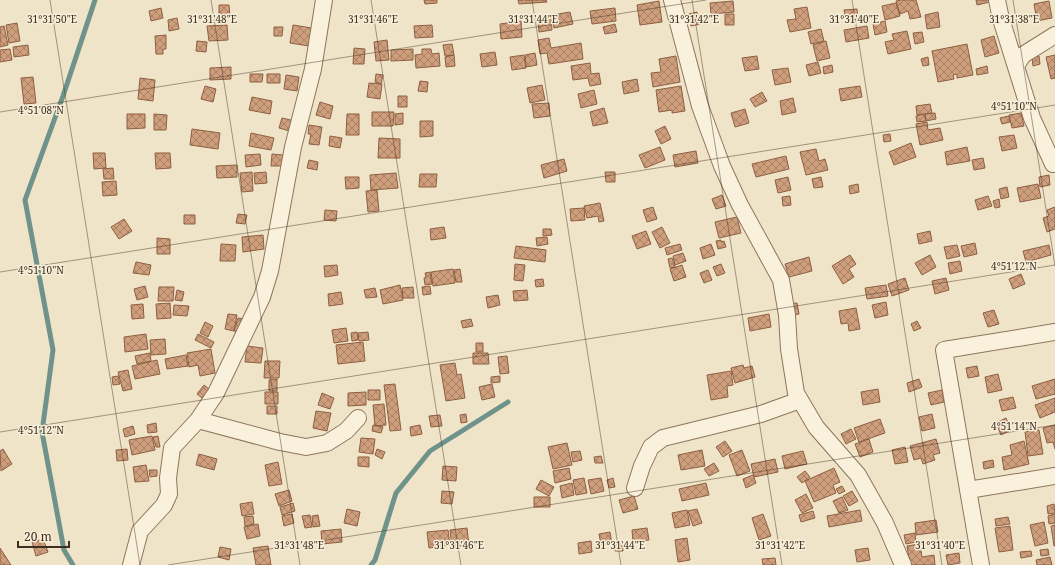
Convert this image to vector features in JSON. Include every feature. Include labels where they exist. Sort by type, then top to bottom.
[{"type":"street","points":[[131,565],[140,531],[164,505],[169,494],[168,478],[172,448],[198,420],[216,392],[262,297],[270,271],[293,147],[313,69],[324,0]]},
{"type":"street","points":[[672,0],[700,106],[722,166],[740,205],[782,280],[787,315],[789,349],[796,392],[816,427],[858,475],[885,523],[903,565]]},
{"type":"street","points":[[997,0],[1032,118],[1053,164],[1055,163]]},
{"type":"street","points":[[1016,66],[1023,55],[1055,35]]},
{"type":"street","points":[[982,565],[944,350],[1055,332]]},
{"type":"street","points":[[635,488],[642,466],[651,447],[662,438],[761,414],[800,400]]},
{"type":"street","points":[[198,420],[280,442],[306,447],[326,443],[346,431],[358,418]]},
{"type":"street","points":[[968,490],[1055,476]]},
{"type":"building","points":[[424,0],[437,0],[437,3],[425,4]]},
{"type":"building","points":[[518,0],[546,0],[547,2],[519,4]]},
{"type":"building","points":[[916,0],[921,17],[910,19],[908,11],[900,14],[896,1]]},
{"type":"building","points":[[976,0],[990,0],[990,2],[977,5]]},
{"type":"building","points":[[659,1],[662,22],[640,25],[637,5]]},
{"type":"building","points":[[733,1],[734,12],[711,14],[710,3]]},
{"type":"building","points":[[1049,1],[1052,18],[1037,21],[1034,4]]},
{"type":"building","points":[[896,3],[900,16],[885,20],[882,6]]},
{"type":"building","points":[[219,5],[229,5],[230,17],[219,18]]},
{"type":"building","points":[[807,7],[811,28],[790,32],[787,20],[796,19],[794,9]]},
{"type":"building","points":[[161,8],[163,18],[151,21],[149,11]]},
{"type":"building","points":[[615,8],[616,21],[592,24],[590,11]]},
{"type":"building","points":[[857,9],[858,19],[846,20],[844,10]]},
{"type":"building","points":[[570,12],[573,24],[554,28],[552,15]]},
{"type":"building","points":[[697,12],[700,24],[691,26],[689,14]]},
{"type":"building","points":[[938,12],[940,27],[927,29],[925,15]]},
{"type":"building","points":[[725,14],[734,14],[734,25],[725,25]]},
{"type":"building","points":[[177,18],[179,29],[169,31],[168,20]]},
{"type":"building","points":[[551,18],[552,30],[539,32],[538,21]]},
{"type":"building","points":[[521,21],[522,37],[501,39],[500,24]]},
{"type":"building","points":[[885,21],[887,32],[875,35],[873,24]]},
{"type":"building","points":[[17,23],[20,41],[9,43],[6,25]]},
{"type":"building","points":[[615,24],[617,32],[605,34],[603,27]]},
{"type":"building","points":[[227,25],[228,40],[209,41],[207,26]]},
{"type":"building","points":[[293,25],[318,29],[315,47],[290,43]]},
{"type":"building","points":[[432,25],[433,37],[415,38],[414,26]]},
{"type":"building","points":[[4,26],[8,45],[0,47],[0,27]]},
{"type":"building","points":[[867,26],[869,38],[846,42],[844,30]]},
{"type":"building","points":[[274,27],[283,27],[282,36],[274,36]]},
{"type":"building","points":[[821,29],[824,41],[811,44],[808,32]]},
{"type":"building","points":[[907,31],[911,49],[888,54],[885,42],[894,40],[892,34]]},
{"type":"building","points":[[922,32],[924,42],[915,44],[913,33]]},
{"type":"building","points":[[166,35],[166,49],[163,49],[163,54],[156,54],[155,36]]},
{"type":"building","points":[[994,36],[999,53],[985,57],[981,40]]},
{"type":"building","points":[[549,38],[551,48],[581,43],[583,59],[549,64],[547,53],[540,54],[538,40]]},
{"type":"building","points":[[387,40],[389,60],[376,61],[374,42]]},
{"type":"building","points":[[197,41],[207,42],[206,52],[196,51]]},
{"type":"building","points":[[826,41],[830,58],[817,61],[813,45]]},
{"type":"building","points":[[452,44],[454,55],[445,56],[443,45]]},
{"type":"building","points":[[967,44],[973,75],[957,78],[957,74],[953,75],[954,79],[938,82],[932,51]]},
{"type":"building","points":[[28,45],[29,55],[14,57],[13,47]]},
{"type":"building","points":[[354,48],[365,49],[364,64],[353,64]]},
{"type":"building","points":[[10,49],[12,60],[0,62],[0,50]]},
{"type":"building","points":[[413,49],[413,60],[391,61],[391,50]]},
{"type":"building","points":[[422,49],[431,49],[432,54],[439,53],[440,66],[416,68],[415,55],[422,54]]},
{"type":"building","points":[[495,52],[497,65],[482,67],[480,54]]},
{"type":"building","points":[[535,53],[537,65],[526,67],[525,55]]},
{"type":"building","points":[[454,55],[455,66],[446,67],[445,57]]},
{"type":"building","points":[[524,55],[526,68],[512,70],[510,57]]},
{"type":"building","points":[[1055,55],[1055,78],[1051,79],[1046,57]]},
{"type":"building","points":[[676,56],[680,82],[653,87],[651,73],[661,72],[659,59]]},
{"type":"building","points":[[757,56],[759,69],[745,71],[742,58]]},
{"type":"building","points":[[1039,56],[1040,64],[1033,66],[1032,57]]},
{"type":"building","points":[[928,57],[929,65],[923,66],[921,59]]},
{"type":"building","points":[[818,62],[821,73],[809,76],[806,65]]},
{"type":"building","points":[[590,63],[591,74],[599,73],[601,84],[590,86],[588,78],[573,80],[571,66]]},
{"type":"building","points":[[832,65],[833,72],[824,74],[823,67]]},
{"type":"building","points":[[987,66],[988,73],[977,75],[976,69]]},
{"type":"building","points":[[231,67],[231,79],[210,80],[210,68]]},
{"type":"building","points":[[788,68],[791,82],[775,85],[772,70]]},
{"type":"building","points":[[250,74],[263,74],[262,82],[250,82]]},
{"type":"building","points":[[267,74],[280,74],[280,83],[267,83]]},
{"type":"building","points":[[376,74],[383,75],[381,84],[375,82]]},
{"type":"building","points":[[286,75],[299,77],[297,91],[284,89]]},
{"type":"building","points":[[33,77],[36,103],[24,104],[21,78]]},
{"type":"building","points":[[140,78],[155,80],[153,101],[138,99]]},
{"type":"building","points":[[637,79],[639,91],[624,94],[622,82]]},
{"type":"building","points":[[420,81],[428,82],[427,92],[418,91]]},
{"type":"building","points":[[369,83],[382,84],[380,99],[367,97]]},
{"type":"building","points":[[542,85],[545,100],[530,103],[527,88]]},
{"type":"building","points":[[205,86],[216,89],[213,102],[201,99]]},
{"type":"building","points":[[681,86],[685,111],[672,113],[672,110],[659,112],[656,90]]},
{"type":"building","points":[[860,86],[862,97],[841,101],[839,89]]},
{"type":"building","points":[[594,90],[597,104],[581,108],[578,94]]},
{"type":"building","points":[[762,92],[767,101],[755,107],[750,99]]},
{"type":"building","points":[[398,96],[407,96],[407,107],[398,107]]},
{"type":"building","points":[[252,97],[272,101],[270,114],[249,110]]},
{"type":"building","points":[[793,98],[796,112],[782,115],[780,101]]},
{"type":"building","points":[[320,102],[333,106],[330,119],[316,115]]},
{"type":"building","points":[[549,103],[550,116],[534,118],[532,104]]},
{"type":"building","points":[[930,104],[932,113],[917,115],[916,106]]},
{"type":"building","points":[[604,108],[608,123],[593,126],[590,112]]},
{"type":"building","points":[[745,109],[749,123],[735,127],[731,113]]},
{"type":"building","points":[[372,112],[394,112],[393,126],[372,126]]},
{"type":"building","points":[[403,113],[403,124],[395,125],[395,114]]},
{"type":"building","points":[[935,113],[936,119],[926,121],[925,114]]},
{"type":"building","points":[[1021,113],[1024,126],[1012,128],[1009,115]]},
{"type":"building","points":[[127,114],[145,114],[145,128],[127,129]]},
{"type":"building","points":[[154,114],[167,115],[166,130],[154,130]]},
{"type":"building","points":[[347,114],[359,114],[359,135],[346,135]]},
{"type":"building","points":[[924,114],[926,121],[917,122],[916,116]]},
{"type":"building","points":[[1009,116],[1010,122],[1002,124],[1000,118]]},
{"type":"building","points":[[282,118],[295,121],[293,132],[279,128]]},
{"type":"building","points":[[420,121],[433,121],[433,136],[420,137]]},
{"type":"building","points":[[927,122],[928,130],[940,128],[943,140],[920,145],[916,124]]},
{"type":"building","points":[[309,125],[322,127],[319,145],[309,144],[311,134],[308,134]]},
{"type":"building","points":[[665,126],[671,139],[661,144],[655,131]]},
{"type":"building","points":[[192,129],[220,133],[218,149],[190,145]]},
{"type":"building","points":[[251,133],[274,138],[271,150],[249,146]]},
{"type":"building","points":[[890,134],[891,141],[884,142],[883,135]]},
{"type":"building","points":[[1014,135],[1017,148],[1002,151],[999,137]]},
{"type":"building","points":[[330,136],[342,138],[340,148],[329,146]]},
{"type":"building","points":[[379,138],[400,139],[400,158],[378,158]]},
{"type":"building","points":[[911,143],[916,157],[894,165],[889,152]]},
{"type":"building","points":[[660,147],[665,160],[645,168],[639,155]]},
{"type":"building","points":[[967,147],[970,161],[947,165],[945,152]]},
{"type":"building","points":[[816,149],[819,161],[825,159],[828,170],[806,175],[800,152]]},
{"type":"building","points":[[696,151],[698,163],[675,167],[673,155]]},
{"type":"building","points":[[93,153],[105,153],[106,168],[94,169]]},
{"type":"building","points":[[155,153],[170,153],[171,168],[156,169]]},
{"type":"building","points":[[260,154],[261,165],[246,167],[245,155]]},
{"type":"building","points":[[272,154],[283,155],[282,166],[271,166]]},
{"type":"building","points":[[786,156],[789,169],[756,177],[752,164]]},
{"type":"building","points":[[983,158],[985,168],[974,170],[972,160]]},
{"type":"building","points":[[564,159],[567,171],[544,178],[541,165]]},
{"type":"building","points":[[309,160],[318,162],[317,170],[307,168]]},
{"type":"building","points":[[237,165],[237,177],[217,178],[216,166]]},
{"type":"building","points":[[113,168],[114,179],[104,179],[103,169]]},
{"type":"building","points":[[252,172],[253,191],[242,192],[240,173]]},
{"type":"building","points":[[266,172],[267,183],[255,184],[254,173]]},
{"type":"building","points":[[605,172],[615,172],[615,182],[606,182]]},
{"type":"building","points":[[396,173],[398,188],[371,190],[370,175]]},
{"type":"building","points":[[420,174],[437,174],[436,187],[419,187]]},
{"type":"building","points":[[1049,175],[1050,185],[1040,187],[1039,177]]},
{"type":"building","points":[[345,177],[359,177],[359,188],[346,189]]},
{"type":"building","points":[[788,177],[791,190],[778,193],[775,180]]},
{"type":"building","points":[[821,177],[823,187],[814,188],[812,179]]},
{"type":"building","points":[[116,181],[117,195],[103,196],[102,182]]},
{"type":"building","points":[[858,184],[859,192],[850,194],[849,186]]},
{"type":"building","points":[[1038,184],[1041,198],[1020,202],[1017,188]]},
{"type":"building","points":[[1007,187],[1009,197],[1001,199],[999,189]]},
{"type":"building","points":[[377,190],[379,211],[368,212],[366,191]]},
{"type":"building","points":[[722,195],[726,206],[716,209],[712,199]]},
{"type":"building","points":[[790,196],[791,205],[783,206],[782,197]]},
{"type":"building","points":[[988,196],[992,206],[978,210],[975,200]]},
{"type":"building","points":[[999,199],[1000,207],[995,208],[993,201]]},
{"type":"building","points":[[600,203],[604,221],[599,222],[598,216],[587,218],[584,206]]},
{"type":"building","points":[[653,207],[657,219],[647,222],[643,210]]},
{"type":"building","points":[[1055,207],[1055,229],[1047,232],[1043,218],[1049,216],[1047,210]]},
{"type":"building","points":[[584,208],[585,220],[571,221],[570,209]]},
{"type":"building","points":[[325,210],[337,211],[336,221],[324,220]]},
{"type":"building","points":[[238,214],[247,215],[245,224],[236,223]]},
{"type":"building","points":[[184,215],[195,215],[195,224],[184,224]]},
{"type":"building","points":[[737,217],[741,233],[719,238],[715,222]]},
{"type":"building","points":[[124,219],[132,231],[119,239],[111,227]]},
{"type":"building","points":[[444,227],[446,238],[431,240],[430,229]]},
{"type":"building","points":[[662,227],[670,243],[660,248],[652,232]]},
{"type":"building","points":[[543,229],[551,229],[552,235],[543,236]]},
{"type":"building","points":[[646,231],[651,244],[637,249],[632,236]]},
{"type":"building","points":[[930,231],[932,241],[919,244],[917,234]]},
{"type":"building","points":[[263,235],[264,249],[243,252],[242,237]]},
{"type":"building","points":[[547,237],[548,244],[537,246],[536,238]]},
{"type":"building","points":[[157,238],[170,239],[170,254],[157,254]]},
{"type":"building","points":[[721,240],[721,242],[724,241],[726,247],[718,249],[716,241]]},
{"type":"building","points":[[975,243],[977,254],[964,257],[961,246]]},
{"type":"building","points":[[221,244],[236,245],[235,261],[220,261]]},
{"type":"building","points":[[680,244],[682,250],[667,255],[665,248]]},
{"type":"building","points":[[711,244],[715,255],[703,259],[700,248]]},
{"type":"building","points":[[957,245],[960,256],[947,259],[944,247]]},
{"type":"building","points":[[1049,245],[1051,255],[1026,262],[1023,251]]},
{"type":"building","points":[[516,246],[546,250],[545,262],[514,258]]},
{"type":"building","points":[[683,253],[686,261],[675,265],[673,256]]},
{"type":"building","points":[[850,255],[856,264],[849,269],[854,277],[843,284],[832,266]]},
{"type":"building","points":[[930,255],[936,267],[922,275],[915,263]]},
{"type":"building","points":[[809,257],[812,271],[789,277],[785,264]]},
{"type":"building","points":[[672,258],[675,267],[670,268],[668,259]]},
{"type":"building","points":[[960,261],[962,271],[950,274],[948,263]]},
{"type":"building","points":[[136,262],[151,265],[149,275],[133,273]]},
{"type":"building","points":[[515,264],[525,265],[523,281],[514,280]]},
{"type":"building","points":[[721,264],[725,273],[717,276],[713,267]]},
{"type":"building","points":[[337,265],[338,275],[325,277],[324,266]]},
{"type":"building","points":[[682,265],[686,277],[674,281],[670,269]]},
{"type":"building","points":[[453,269],[455,283],[433,286],[431,272]]},
{"type":"building","points":[[460,269],[462,282],[456,282],[454,270]]},
{"type":"building","points":[[708,270],[712,280],[704,283],[700,273]]},
{"type":"building","points":[[430,272],[432,284],[425,285],[425,273]]},
{"type":"building","points":[[1021,274],[1025,284],[1013,289],[1009,279]]},
{"type":"building","points":[[905,278],[909,290],[892,296],[888,284]]},
{"type":"building","points":[[946,278],[949,290],[935,294],[932,281]]},
{"type":"building","points":[[543,279],[544,286],[536,287],[535,280]]},
{"type":"building","points":[[400,285],[403,300],[383,304],[380,290]]},
{"type":"building","points":[[886,285],[888,296],[867,299],[865,288]]},
{"type":"building","points":[[145,286],[148,297],[137,300],[134,289]]},
{"type":"building","points":[[430,286],[431,294],[423,295],[422,287]]},
{"type":"building","points":[[159,287],[174,287],[173,301],[158,301]]},
{"type":"building","points":[[413,287],[414,298],[403,298],[402,288]]},
{"type":"building","points":[[375,288],[377,297],[366,298],[364,290]]},
{"type":"building","points":[[177,290],[184,292],[182,301],[175,300]]},
{"type":"building","points":[[527,290],[528,300],[514,301],[513,291]]},
{"type":"building","points":[[341,292],[343,304],[329,306],[328,294]]},
{"type":"building","points":[[498,295],[500,305],[488,308],[486,297]]},
{"type":"building","points":[[886,302],[888,315],[875,318],[872,305]]},
{"type":"building","points":[[170,303],[171,318],[157,319],[156,304]]},
{"type":"building","points":[[797,303],[799,314],[792,315],[790,304]]},
{"type":"building","points":[[143,304],[144,318],[132,319],[131,305]]},
{"type":"building","points":[[174,305],[189,306],[187,316],[173,315]]},
{"type":"building","points":[[856,308],[860,329],[849,331],[848,323],[841,324],[839,311]]},
{"type":"building","points":[[994,310],[999,324],[988,327],[983,313]]},
{"type":"building","points":[[228,314],[237,315],[234,331],[225,329]]},
{"type":"building","points":[[769,314],[771,327],[750,331],[748,318]]},
{"type":"building","points":[[238,318],[245,319],[241,333],[234,331]]},
{"type":"building","points":[[471,319],[473,326],[463,328],[461,321]]},
{"type":"building","points":[[917,321],[921,328],[914,331],[911,324]]},
{"type":"building","points":[[205,322],[213,326],[208,337],[200,333]]},
{"type":"building","points":[[346,328],[348,341],[334,343],[332,330]]},
{"type":"building","points":[[357,332],[358,340],[352,341],[351,333]]},
{"type":"building","points":[[368,332],[369,340],[359,341],[358,333]]},
{"type":"building","points":[[146,334],[148,349],[125,352],[124,337]]},
{"type":"building","points":[[198,334],[214,342],[211,348],[195,340]]},
{"type":"building","points":[[165,339],[166,354],[151,355],[150,340]]},
{"type":"building","points":[[363,342],[365,361],[338,364],[336,345]]},
{"type":"building","points":[[476,343],[483,343],[483,352],[476,352]]},
{"type":"building","points":[[247,346],[263,348],[261,363],[245,362]]},
{"type":"building","points":[[211,349],[215,373],[200,376],[198,365],[189,367],[187,353]]},
{"type":"building","points":[[150,353],[151,361],[137,364],[135,356]]},
{"type":"building","points":[[473,353],[488,353],[489,364],[473,364]]},
{"type":"building","points":[[186,355],[188,366],[167,369],[165,359]]},
{"type":"building","points":[[507,356],[509,373],[500,374],[498,357]]},
{"type":"building","points":[[157,360],[160,374],[135,379],[132,366]]},
{"type":"building","points":[[265,361],[280,361],[279,378],[264,378]]},
{"type":"building","points":[[455,363],[457,375],[461,374],[465,398],[446,401],[440,365]]},
{"type":"building","points":[[743,365],[744,368],[752,366],[755,377],[735,383],[731,368]]},
{"type":"building","points":[[977,366],[979,376],[968,378],[966,368]]},
{"type":"building","points":[[128,370],[132,389],[123,391],[118,372]]},
{"type":"building","points":[[731,371],[733,385],[727,386],[728,397],[711,400],[707,375]]},
{"type":"building","points":[[998,374],[1002,390],[988,393],[985,377]]},
{"type":"building","points":[[118,376],[120,384],[113,385],[112,377]]},
{"type":"building","points":[[500,376],[500,382],[491,383],[491,377]]},
{"type":"building","points":[[277,379],[277,391],[269,391],[269,380]]},
{"type":"building","points":[[919,379],[922,387],[909,392],[907,383]]},
{"type":"building","points":[[1055,379],[1055,394],[1036,399],[1032,386]]},
{"type":"building","points":[[395,384],[401,430],[390,431],[384,385]]},
{"type":"building","points":[[492,384],[495,397],[482,400],[479,387]]},
{"type":"building","points":[[204,385],[209,389],[202,398],[197,394]]},
{"type":"building","points":[[878,389],[880,402],[863,405],[861,392]]},
{"type":"building","points":[[368,390],[380,390],[380,400],[368,400]]},
{"type":"building","points":[[942,390],[944,402],[931,405],[928,393]]},
{"type":"building","points":[[265,392],[278,392],[278,404],[265,404]]},
{"type":"building","points":[[366,392],[366,405],[348,406],[348,393]]},
{"type":"building","points":[[322,393],[334,398],[330,409],[318,405]]},
{"type":"building","points":[[1013,397],[1016,408],[1002,411],[999,400]]},
{"type":"building","points":[[1055,398],[1055,412],[1040,418],[1035,405]]},
{"type":"building","points":[[384,404],[386,425],[375,426],[373,405]]},
{"type":"building","points":[[267,406],[277,406],[277,414],[267,414]]},
{"type":"building","points":[[316,411],[331,413],[327,431],[313,428]]},
{"type":"building","points":[[466,414],[467,422],[461,423],[460,415]]},
{"type":"building","points":[[932,414],[935,428],[922,431],[919,417]]},
{"type":"building","points":[[440,415],[442,426],[431,427],[429,416]]},
{"type":"building","points":[[1006,418],[1011,430],[1001,435],[996,423]]},
{"type":"building","points":[[880,419],[885,433],[859,442],[854,428]]},
{"type":"building","points":[[156,423],[157,432],[148,433],[147,425]]},
{"type":"building","points":[[373,425],[383,427],[381,433],[372,431]]},
{"type":"building","points":[[420,425],[422,434],[411,436],[410,427]]},
{"type":"building","points":[[1055,425],[1055,449],[1053,442],[1047,443],[1043,428]]},
{"type":"building","points":[[133,426],[135,434],[125,437],[123,429]]},
{"type":"building","points":[[851,429],[856,439],[846,444],[841,434]]},
{"type":"building","points":[[1039,430],[1043,454],[1028,456],[1025,432]]},
{"type":"building","points":[[152,436],[155,450],[132,455],[129,440]]},
{"type":"building","points":[[158,436],[160,447],[156,447],[153,437]]},
{"type":"building","points":[[361,438],[375,439],[373,454],[359,452]]},
{"type":"building","points":[[869,439],[873,452],[860,457],[855,444]]},
{"type":"building","points":[[936,439],[940,453],[933,455],[935,460],[923,464],[921,458],[914,460],[910,446]]},
{"type":"building","points":[[725,441],[732,451],[723,457],[716,447]]},
{"type":"building","points":[[1024,441],[1029,464],[1004,470],[1002,457],[1012,455],[1010,445]]},
{"type":"building","points":[[567,443],[572,465],[553,469],[548,447]]},
{"type":"building","points":[[905,447],[908,462],[895,464],[892,450]]},
{"type":"building","points":[[3,449],[12,464],[1,471],[0,451]]},
{"type":"building","points":[[127,449],[128,460],[117,461],[116,450]]},
{"type":"building","points":[[377,449],[385,452],[382,459],[375,455]]},
{"type":"building","points":[[702,450],[705,466],[681,470],[678,455]]},
{"type":"building","points":[[742,450],[750,471],[737,476],[729,455]]},
{"type":"building","points":[[580,451],[582,460],[573,462],[571,452]]},
{"type":"building","points":[[803,451],[807,464],[785,469],[782,456]]},
{"type":"building","points":[[199,454],[217,459],[214,470],[196,465]]},
{"type":"building","points":[[601,456],[603,463],[595,463],[594,457]]},
{"type":"building","points":[[358,457],[369,457],[369,467],[358,466]]},
{"type":"building","points":[[775,459],[778,472],[754,477],[751,464]]},
{"type":"building","points":[[993,460],[994,467],[984,469],[983,462]]},
{"type":"building","points":[[278,462],[282,484],[269,486],[265,465]]},
{"type":"building","points":[[714,463],[719,471],[709,476],[704,469]]},
{"type":"building","points":[[146,465],[149,481],[135,482],[133,467]]},
{"type":"building","points":[[443,466],[457,467],[456,481],[442,480]]},
{"type":"building","points":[[569,468],[571,479],[555,483],[553,471]]},
{"type":"building","points":[[834,468],[840,482],[833,485],[836,493],[814,502],[805,481]]},
{"type":"building","points":[[149,470],[157,470],[157,476],[150,477]]},
{"type":"building","points":[[805,471],[810,477],[802,483],[797,477]]},
{"type":"building","points":[[753,475],[756,483],[746,488],[743,479]]},
{"type":"building","points":[[584,478],[587,493],[576,495],[573,480]]},
{"type":"building","points":[[601,478],[604,491],[591,494],[588,480]]},
{"type":"building","points":[[613,478],[615,487],[609,488],[607,480]]},
{"type":"building","points":[[541,480],[554,487],[549,496],[536,489]]},
{"type":"building","points":[[572,483],[574,495],[562,498],[560,486]]},
{"type":"building","points":[[706,483],[709,495],[682,501],[679,489]]},
{"type":"building","points":[[842,486],[845,491],[839,494],[836,489]]},
{"type":"building","points":[[289,490],[292,501],[279,506],[275,494]]},
{"type":"building","points":[[442,491],[454,492],[452,504],[441,503]]},
{"type":"building","points":[[852,491],[858,501],[849,506],[843,496]]},
{"type":"building","points":[[806,494],[813,508],[802,513],[795,500]]},
{"type":"building","points":[[634,496],[638,509],[623,513],[619,500]]},
{"type":"building","points":[[534,497],[550,497],[550,507],[534,507]]},
{"type":"building","points":[[842,497],[848,510],[839,513],[833,501]]},
{"type":"building","points":[[252,502],[254,514],[242,516],[240,504]]},
{"type":"building","points":[[293,503],[295,511],[282,515],[280,507]]},
{"type":"building","points":[[1054,504],[1055,513],[1048,514],[1047,506]]},
{"type":"building","points":[[347,509],[360,512],[357,526],[344,523]]},
{"type":"building","points":[[697,509],[702,523],[693,526],[688,511]]},
{"type":"building","points":[[687,510],[690,525],[675,528],[672,513]]},
{"type":"building","points":[[860,510],[862,521],[829,527],[827,516]]},
{"type":"building","points":[[813,511],[815,518],[801,522],[799,515]]},
{"type":"building","points":[[292,514],[294,523],[284,526],[282,516]]},
{"type":"building","points":[[763,514],[771,536],[759,540],[752,518]]},
{"type":"building","points":[[1055,514],[1055,523],[1049,524],[1048,516]]},
{"type":"building","points":[[310,515],[312,527],[305,528],[302,516]]},
{"type":"building","points":[[318,515],[320,526],[313,527],[312,516]]},
{"type":"building","points":[[253,516],[254,524],[245,526],[244,517]]},
{"type":"building","points":[[1008,517],[1010,524],[996,526],[995,519]]},
{"type":"building","points":[[936,520],[938,532],[916,535],[915,523]]},
{"type":"building","points":[[1044,522],[1048,543],[1035,546],[1030,525]]},
{"type":"building","points":[[258,524],[260,536],[247,539],[244,527]]},
{"type":"building","points":[[1055,525],[1055,546],[1054,546],[1051,526]]},
{"type":"building","points":[[1010,526],[1013,550],[999,552],[995,528]]},
{"type":"building","points":[[467,528],[469,545],[452,547],[450,530]]},
{"type":"building","points":[[647,528],[649,540],[633,542],[632,530]]},
{"type":"building","points":[[341,529],[342,542],[322,544],[321,531]]},
{"type":"building","points":[[448,530],[450,545],[429,548],[427,532]]},
{"type":"building","points":[[610,532],[612,544],[601,545],[599,534]]},
{"type":"building","points":[[915,533],[916,542],[906,544],[904,535]]},
{"type":"building","points":[[687,538],[690,560],[678,562],[675,540]]},
{"type":"building","points":[[43,539],[48,552],[36,556],[32,542]]},
{"type":"building","points":[[591,541],[592,552],[579,554],[578,543]]},
{"type":"building","points":[[622,543],[623,551],[615,551],[615,544]]},
{"type":"building","points":[[920,544],[922,557],[934,555],[935,565],[910,565],[907,546]]},
{"type":"building","points":[[268,546],[271,565],[256,565],[253,548]]},
{"type":"building","points":[[220,547],[231,549],[229,560],[218,557]]},
{"type":"building","points":[[0,548],[11,565],[0,565]]},
{"type":"building","points":[[868,548],[870,560],[857,562],[855,550]]},
{"type":"building","points":[[1048,549],[1049,555],[1041,556],[1040,550]]},
{"type":"building","points":[[1031,551],[1032,556],[1021,558],[1020,552]]},
{"type":"building","points":[[959,553],[960,563],[948,565],[946,555]]},
{"type":"building","points":[[1050,557],[1052,565],[1037,565],[1036,560]]},
{"type":"building","points":[[775,558],[776,565],[763,565],[762,559]]},
{"type":"waterway","points":[[73,565],[64,550],[42,432],[53,350],[25,200],[63,96],[95,0]]},
{"type":"waterway","points":[[371,565],[375,560],[396,493],[430,451],[508,402]]}]
